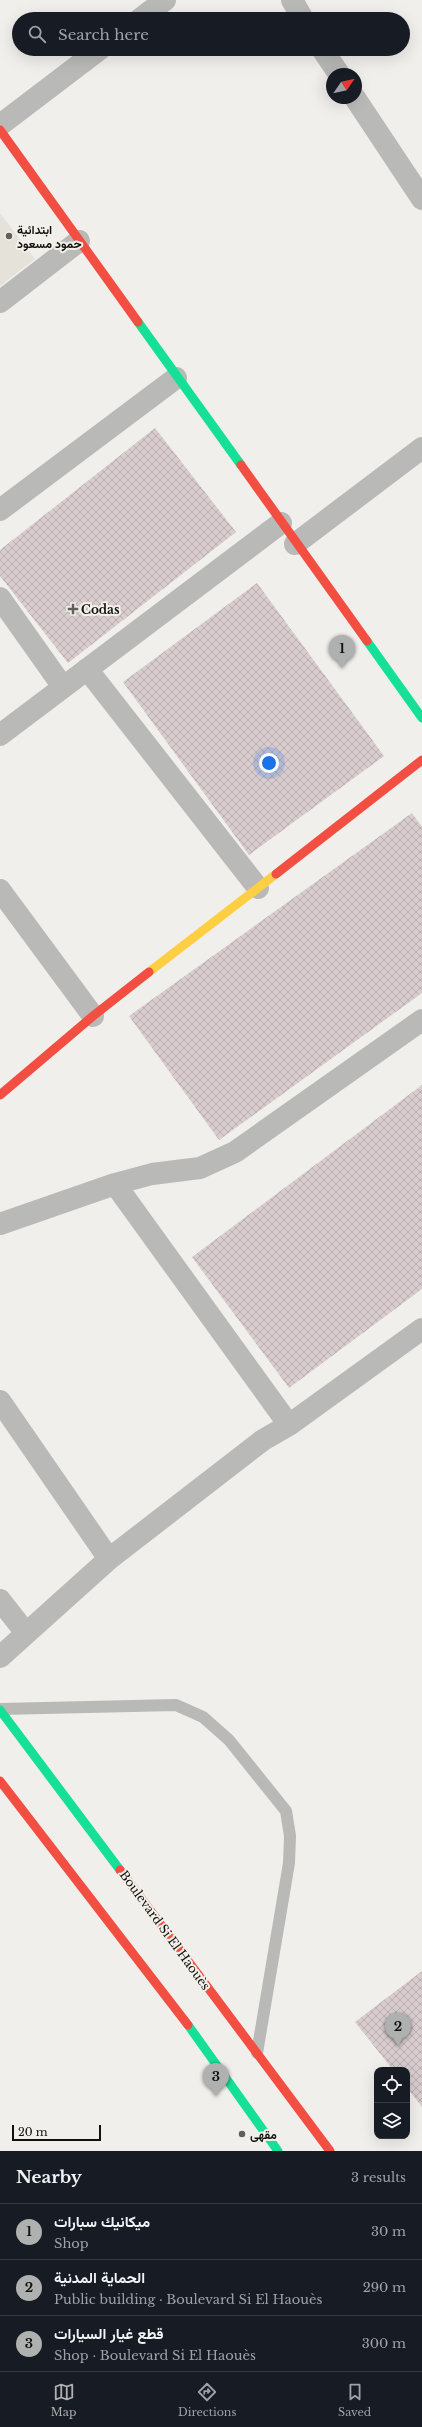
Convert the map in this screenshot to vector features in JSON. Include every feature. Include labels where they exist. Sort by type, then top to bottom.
[{"type":"street","points":[[149,12],[165,0]]},
{"type":"street","points":[[292,0],[299,12]]},
{"type":"street","points":[[0,125],[91,56]]},
{"type":"street","points":[[327,56],[335,68]]},
{"type":"street","points":[[359,104],[422,199]]},
{"type":"street","points":[[0,130],[295,544],[422,718]]},
{"type":"street","points":[[0,302],[79,241]]},
{"type":"street","points":[[0,510],[176,378]]},
{"type":"street","points":[[295,544],[422,448]]},
{"type":"street","points":[[0,735],[281,523]]},
{"type":"street","points":[[3,608],[63,687]]},
{"type":"street","points":[[88,669],[258,888]]},
{"type":"street","points":[[0,1095],[93,1016],[422,760]]},
{"type":"street","points":[[0,890],[93,1016]]},
{"type":"street","points":[[0,1224],[115,1184],[152,1174],[200,1168],[235,1152],[422,1020]]},
{"type":"street","points":[[115,1184],[289,1425]]},
{"type":"street","points":[[0,1657],[109,1559],[263,1440],[289,1425],[422,1329]]},
{"type":"street","points":[[0,1401],[109,1559]]},
{"type":"street","points":[[0,1600],[26,1633]]},
{"type":"street","name":"Boulevard Si El Haouès","points":[[0,1710],[330,2151]]},
{"type":"street","points":[[0,1781],[205,2048],[271,2148]]},
{"type":"lane","points":[[0,1710],[176,1705],[203,1717],[229,1740],[286,1812],[290,1836],[289,1863],[257,2052]]},
{"type":"shaded area","name":"ابتدائية حمود مسعود","points":[[0,213],[35,259],[0,286]]},
{"type":"building","points":[[155,428],[236,532],[68,663],[0,576],[0,550]]},
{"type":"building","points":[[257,583],[384,756],[249,855],[123,682]]},
{"type":"building","points":[[412,813],[422,827],[422,993],[219,1140],[129,1016]]},
{"type":"building","points":[[422,1085],[422,1289],[289,1388],[192,1257]]},
{"type":"building","points":[[422,1971],[422,2107],[410,2092],[410,2067],[391,2067],[355,2022]]},
{"type":"traffic: fast","points":[[138,322],[241,465]]},
{"type":"traffic: fast","points":[[367,641],[422,718]]},
{"type":"traffic: fast","points":[[0,1710],[120,1870]]},
{"type":"traffic: fast","points":[[188,2025],[278,2151]]},
{"type":"traffic: slow","points":[[149,972],[276,874]]},
{"type":"traffic: jam","points":[[0,130],[138,322]]},
{"type":"traffic: jam","points":[[241,465],[367,641]]},
{"type":"traffic: jam","points":[[276,874],[422,760]]},
{"type":"traffic: jam","points":[[0,1095],[93,1016],[149,972]]},
{"type":"traffic: jam","points":[[0,1781],[188,2025]]},
{"type":"traffic: jam","points":[[120,1870],[330,2151]]},
{"type":"place","name":"ابتدائية حمود مسعود","points":[[9,236]]},
{"type":"place","name":"Codas","points":[[73,609]]},
{"type":"place","name":"ميكانيك سبارات","points":[[342,668]]},
{"type":"place","name":"الحماية المدنية","points":[[398,2046]]},
{"type":"place","name":"قطع غيار السيارات","points":[[216,2096]]},
{"type":"place","name":"مقهى","points":[[242,2134]]}]
